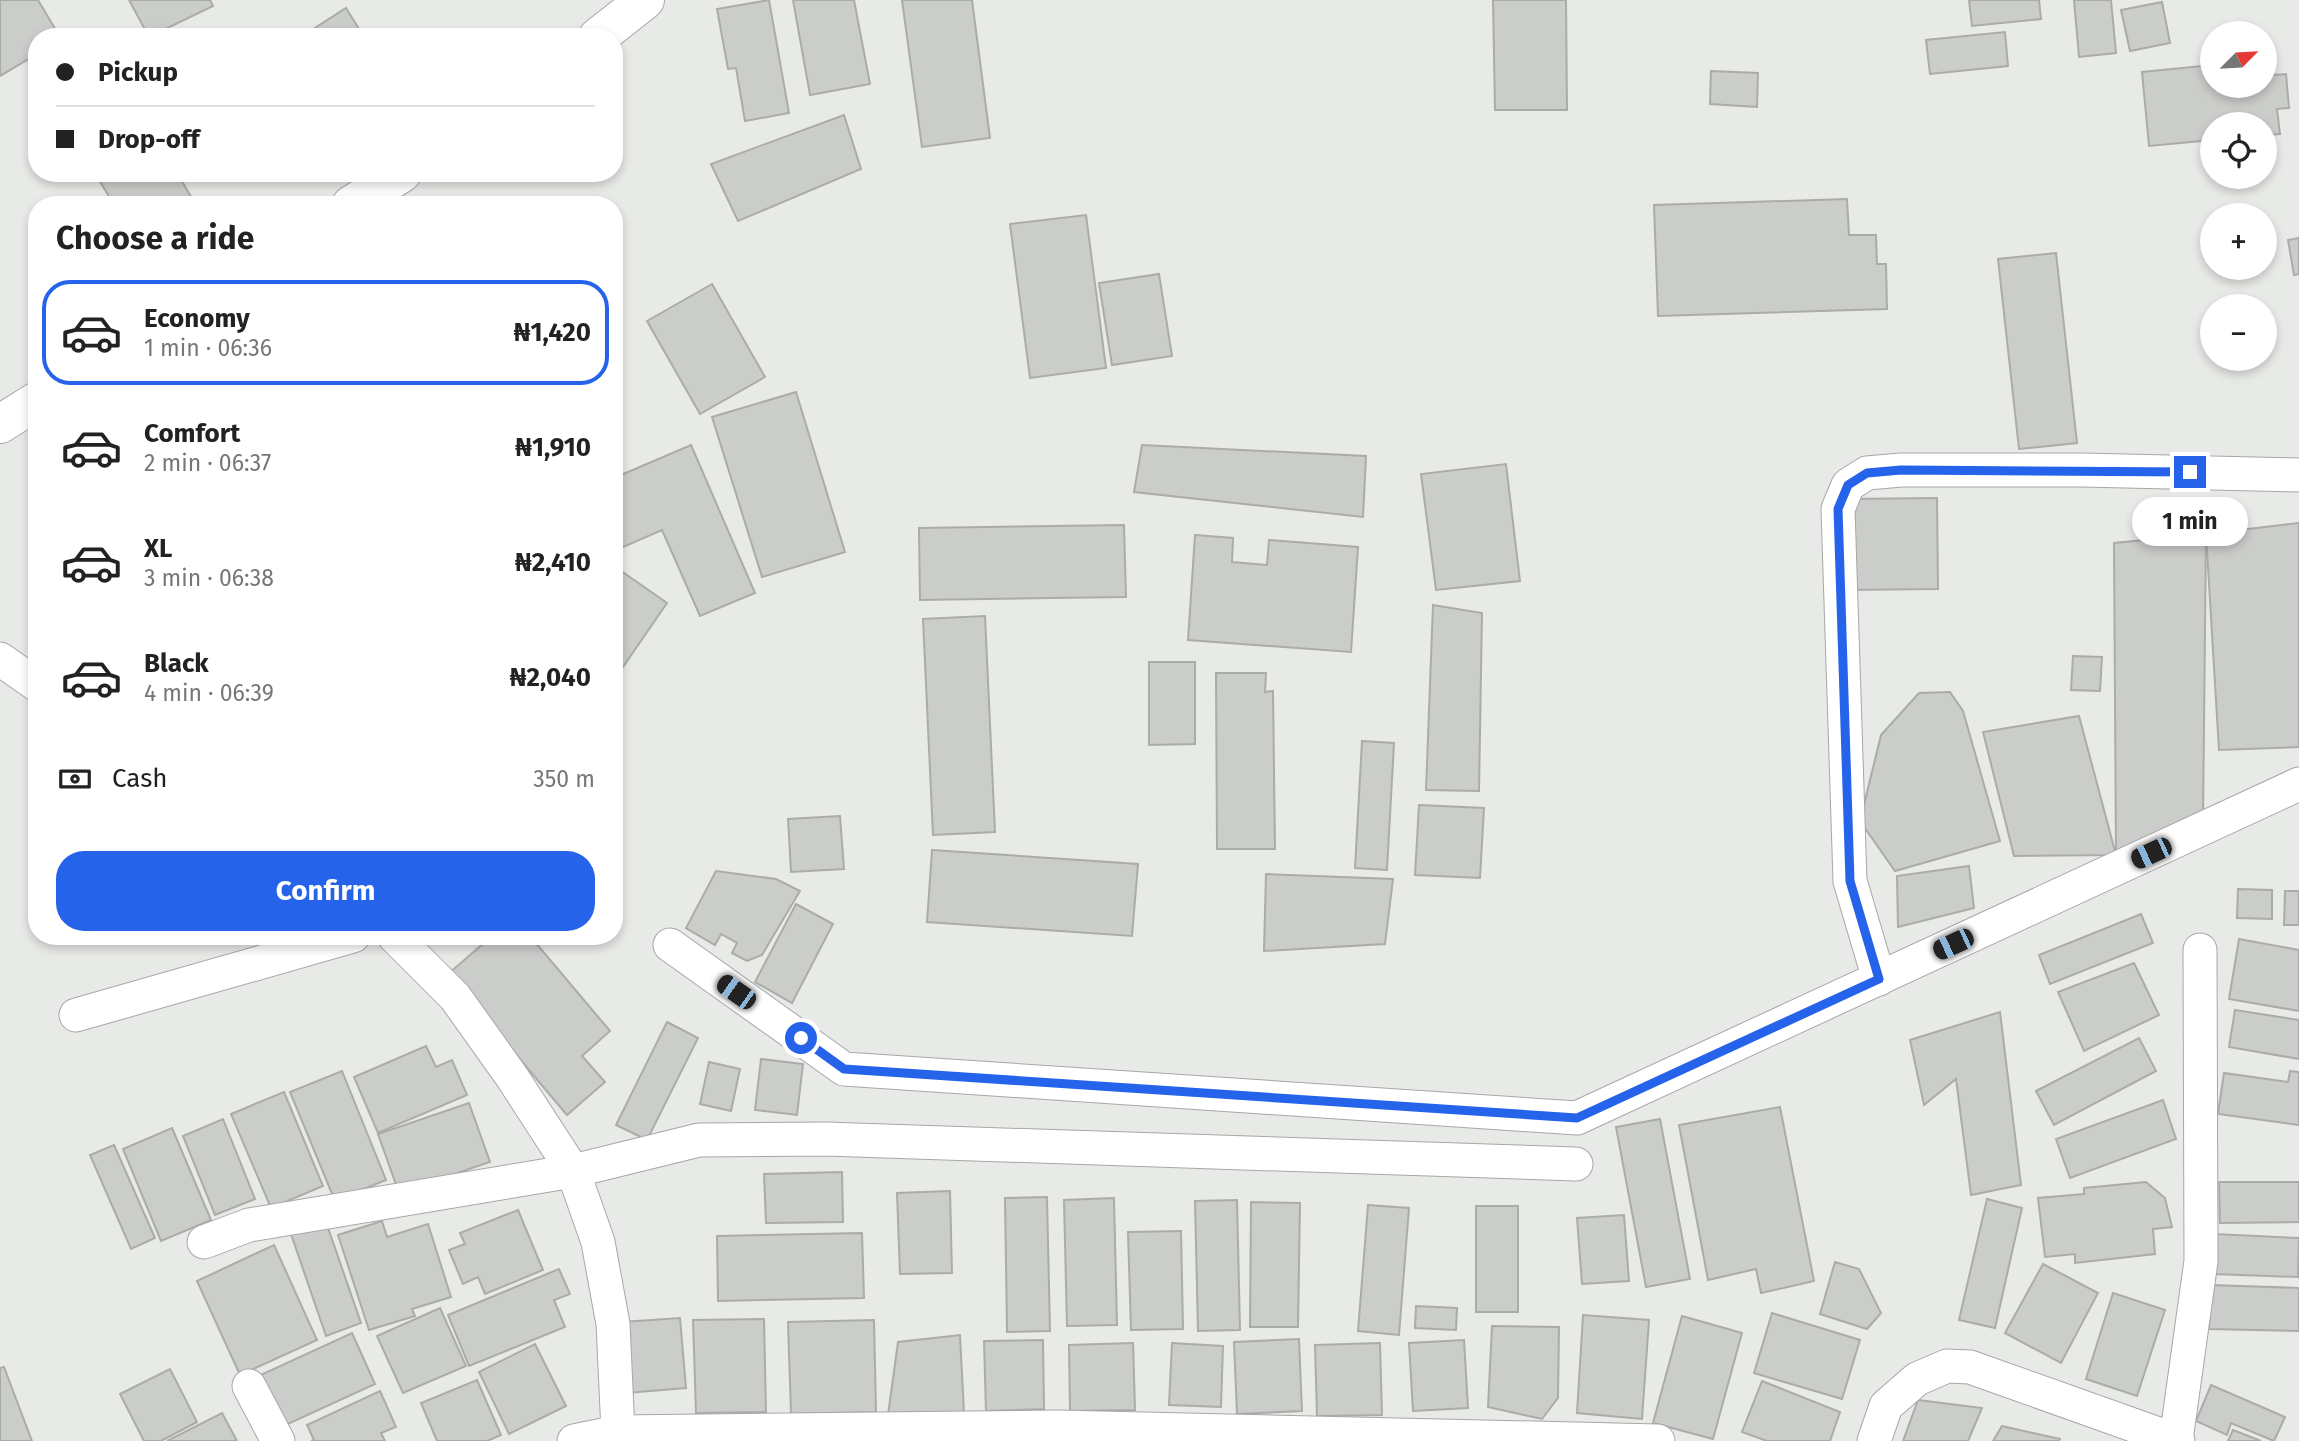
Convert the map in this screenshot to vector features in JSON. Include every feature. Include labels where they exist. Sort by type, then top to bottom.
[{"type":"street","points":[[609,28],[645,0]]},
{"type":"street","points":[[365,196],[388,182]]},
{"type":"street","points":[[0,424],[28,407]]},
{"type":"street","points":[[1879,979],[1850,881],[1838,509],[1848,485],[1867,473],[1901,470],[2082,470],[2299,475]]},
{"type":"street","points":[[0,659],[28,679]]},
{"type":"street","points":[[670,945],[844,1069],[1577,1118],[2299,784]]},
{"type":"street","points":[[76,1016],[322,945]]},
{"type":"street","points":[[403,945],[455,997],[512,1077],[573,1171],[598,1242],[614,1324],[618,1432]]},
{"type":"street","points":[[1874,1441],[1886,1406],[1917,1380],[1947,1366],[1970,1367],[2177,1441],[2201,1261],[2200,950]]},
{"type":"street","points":[[204,1242],[249,1225],[573,1171],[699,1140],[840,1140],[1576,1164]]},
{"type":"street","points":[[249,1386],[278,1441]]},
{"type":"street","points":[[573,1441],[618,1432],[752,1436],[1058,1434],[1658,1441]]},
{"type":"building","points":[[0,0],[38,0],[55,28],[28,28],[28,59],[0,76]]},
{"type":"building","points":[[129,0],[210,0],[213,6],[168,28],[144,28]]},
{"type":"building","points":[[769,0],[789,113],[745,121],[736,68],[728,69],[717,9]]},
{"type":"building","points":[[793,0],[854,0],[870,84],[810,95]]},
{"type":"building","points":[[902,0],[972,0],[990,138],[922,147]]},
{"type":"building","points":[[1493,0],[1566,0],[1567,110],[1495,110]]},
{"type":"building","points":[[1969,0],[2039,0],[2041,19],[1972,26]]},
{"type":"building","points":[[2074,0],[2111,0],[2116,53],[2079,57]]},
{"type":"building","points":[[2162,2],[2170,43],[2130,51],[2121,10]]},
{"type":"building","points":[[346,8],[358,28],[315,28]]},
{"type":"building","points":[[2005,32],[2008,66],[1930,74],[1926,40]]},
{"type":"building","points":[[2200,66],[2200,98],[2277,98],[2277,75],[2286,74],[2289,108],[2277,109],[2280,134],[2277,134],[2277,112],[2200,112],[2200,141],[2149,146],[2142,72]]},
{"type":"building","points":[[1711,71],[1758,73],[1757,107],[1710,104]]},
{"type":"building","points":[[844,115],[861,169],[738,221],[711,164]]},
{"type":"building","points":[[100,182],[182,182],[191,196],[109,196]]},
{"type":"building","points":[[1847,199],[1849,235],[1876,235],[1877,264],[1886,264],[1887,309],[1658,316],[1654,205]]},
{"type":"building","points":[[1086,215],[1106,368],[1030,378],[1010,224]]},
{"type":"building","points":[[2299,238],[2299,274],[2294,275],[2288,240]]},
{"type":"building","points":[[2056,253],[2077,443],[2019,449],[1998,259]]},
{"type":"building","points":[[1159,274],[1172,356],[1112,365],[1099,283]]},
{"type":"building","points":[[712,284],[765,377],[700,414],[647,321]]},
{"type":"building","points":[[796,392],[845,552],[762,577],[712,417]]},
{"type":"building","points":[[691,445],[755,593],[700,616],[662,530],[623,547],[623,474]]},
{"type":"building","points":[[1142,445],[1366,456],[1363,517],[1134,492]]},
{"type":"building","points":[[1506,464],[1520,581],[1436,590],[1421,474]]},
{"type":"building","points":[[1937,498],[1938,589],[1846,590],[1845,499]]},
{"type":"building","points":[[2299,523],[2299,747],[2219,750],[2206,534]]},
{"type":"building","points":[[1124,525],[1126,597],[920,600],[919,528]]},
{"type":"building","points":[[2206,534],[2203,821],[2116,855],[2114,543]]},
{"type":"building","points":[[1195,535],[1233,538],[1232,562],[1267,565],[1269,540],[1358,547],[1351,652],[1188,640]]},
{"type":"building","points":[[623,572],[667,603],[623,667]]},
{"type":"building","points":[[1433,605],[1482,613],[1479,791],[1426,790]]},
{"type":"building","points":[[985,616],[995,832],[933,835],[923,619]]},
{"type":"building","points":[[2073,656],[2102,657],[2100,691],[2071,690]]},
{"type":"building","points":[[1149,662],[1195,662],[1195,744],[1149,745]]},
{"type":"building","points":[[1216,673],[1266,673],[1265,692],[1273,691],[1275,849],[1217,849]]},
{"type":"building","points":[[1950,692],[1963,711],[2000,841],[1895,871],[1860,821],[1881,735],[1919,693]]},
{"type":"building","points":[[2079,716],[2116,855],[2014,856],[1983,732]]},
{"type":"building","points":[[1362,741],[1394,743],[1387,870],[1355,868]]},
{"type":"building","points":[[1419,805],[1484,808],[1480,878],[1415,875]]},
{"type":"building","points":[[840,816],[844,869],[791,872],[788,819]]},
{"type":"building","points":[[932,850],[1138,864],[1132,936],[927,922]]},
{"type":"building","points":[[1969,866],[1974,908],[1898,927],[1897,876]]},
{"type":"building","points":[[716,871],[776,879],[800,891],[762,955],[747,961],[732,953],[737,943],[721,934],[715,945],[686,928]]},
{"type":"building","points":[[1266,874],[1393,879],[1385,944],[1264,951]]},
{"type":"building","points":[[2238,889],[2272,890],[2272,919],[2237,918]]},
{"type":"building","points":[[2285,891],[2299,891],[2299,925],[2284,925]]},
{"type":"building","points":[[796,904],[833,924],[792,1003],[755,982]]},
{"type":"building","points":[[2141,914],[2153,943],[2050,984],[2039,955]]},
{"type":"building","points":[[2239,939],[2299,950],[2299,1011],[2229,999]]},
{"type":"building","points":[[482,945],[538,945],[610,1031],[582,1056],[605,1082],[567,1115],[448,974]]},
{"type":"building","points":[[2134,963],[2159,1015],[2084,1051],[2058,992]]},
{"type":"building","points":[[2235,1010],[2299,1020],[2299,1059],[2229,1047]]},
{"type":"building","points":[[2000,1012],[2021,1185],[1971,1195],[1956,1079],[1924,1105],[1910,1040]]},
{"type":"building","points":[[667,1022],[698,1038],[647,1140],[616,1125]]},
{"type":"building","points":[[2139,1038],[2156,1071],[2054,1125],[2036,1091]]},
{"type":"building","points":[[426,1046],[436,1067],[452,1060],[467,1095],[378,1133],[354,1077]]},
{"type":"building","points":[[761,1059],[803,1064],[797,1115],[755,1110]]},
{"type":"building","points":[[709,1062],[740,1069],[731,1111],[700,1104]]},
{"type":"building","points":[[342,1071],[386,1180],[335,1201],[290,1092]]},
{"type":"building","points":[[2290,1071],[2299,1072],[2299,1125],[2218,1114],[2224,1073],[2288,1082]]},
{"type":"building","points":[[284,1092],[323,1186],[271,1208],[231,1114]]},
{"type":"building","points":[[2163,1100],[2176,1139],[2070,1178],[2056,1139]]},
{"type":"building","points":[[469,1103],[490,1162],[399,1193],[378,1134]]},
{"type":"building","points":[[1780,1107],[1814,1281],[1761,1293],[1756,1269],[1708,1280],[1679,1125]]},
{"type":"building","points":[[223,1119],[255,1199],[215,1215],[183,1136]]},
{"type":"building","points":[[1660,1119],[1690,1279],[1646,1287],[1616,1127]]},
{"type":"building","points":[[172,1128],[211,1220],[161,1241],[123,1149]]},
{"type":"building","points":[[114,1145],[155,1238],[131,1249],[90,1155]]},
{"type":"building","points":[[842,1172],[843,1222],[766,1223],[764,1174]]},
{"type":"building","points":[[2146,1182],[2165,1198],[2172,1227],[2153,1229],[2155,1254],[2075,1263],[2075,1254],[2045,1257],[2038,1198],[2084,1194],[2084,1188]]},
{"type":"building","points":[[2219,1182],[2299,1182],[2299,1222],[2220,1223]]},
{"type":"building","points":[[950,1191],[952,1273],[900,1274],[897,1193]]},
{"type":"building","points":[[1047,1197],[1050,1331],[1007,1332],[1005,1198]]},
{"type":"building","points":[[1114,1198],[1117,1325],[1067,1326],[1064,1200]]},
{"type":"building","points":[[1987,1199],[2022,1208],[1995,1328],[1959,1320]]},
{"type":"building","points":[[1237,1200],[1240,1330],[1198,1331],[1195,1201]]},
{"type":"building","points":[[1251,1202],[1300,1203],[1298,1327],[1250,1327]]},
{"type":"building","points":[[1368,1205],[1409,1208],[1399,1335],[1358,1331]]},
{"type":"building","points":[[1476,1206],[1518,1206],[1518,1312],[1476,1312]]},
{"type":"building","points":[[518,1210],[543,1270],[485,1294],[478,1277],[463,1284],[449,1250],[465,1244],[460,1233]]},
{"type":"building","points":[[1624,1215],[1629,1281],[1582,1284],[1577,1218]]},
{"type":"building","points":[[382,1221],[387,1237],[428,1224],[451,1297],[412,1309],[415,1316],[369,1330],[338,1235]]},
{"type":"building","points":[[326,1222],[361,1323],[326,1336],[291,1234]]},
{"type":"building","points":[[1181,1231],[1183,1329],[1131,1330],[1128,1232]]},
{"type":"building","points":[[862,1233],[864,1298],[718,1301],[717,1236]]},
{"type":"building","points":[[2214,1234],[2299,1238],[2298,1277],[2213,1274]]},
{"type":"building","points":[[274,1245],[317,1340],[240,1375],[197,1281]]},
{"type":"building","points":[[1835,1262],[1859,1269],[1881,1313],[1867,1329],[1820,1314]]},
{"type":"building","points":[[2043,1264],[2098,1293],[2061,1363],[2005,1333]]},
{"type":"building","points":[[559,1269],[570,1294],[554,1300],[565,1327],[469,1366],[448,1315]]},
{"type":"building","points":[[2211,1285],[2299,1288],[2299,1331],[2209,1329]]},
{"type":"building","points":[[2113,1293],[2165,1310],[2137,1396],[2086,1379]]},
{"type":"building","points":[[1416,1306],[1457,1308],[1456,1330],[1415,1328]]},
{"type":"building","points":[[440,1308],[466,1366],[403,1393],[377,1336]]},
{"type":"building","points":[[1772,1313],[1860,1340],[1842,1399],[1754,1373]]},
{"type":"building","points":[[1583,1315],[1649,1320],[1642,1419],[1577,1413]]},
{"type":"building","points":[[1682,1316],[1742,1333],[1713,1439],[1653,1423]]},
{"type":"building","points":[[680,1318],[686,1388],[627,1393],[622,1322]]},
{"type":"building","points":[[764,1319],[766,1412],[696,1413],[693,1320]]},
{"type":"building","points":[[874,1320],[876,1412],[791,1414],[788,1322]]},
{"type":"building","points":[[1492,1326],[1559,1327],[1558,1398],[1542,1419],[1488,1407]]},
{"type":"building","points":[[352,1333],[375,1384],[277,1429],[254,1378]]},
{"type":"building","points":[[960,1335],[964,1413],[888,1415],[898,1342]]},
{"type":"building","points":[[1299,1339],[1302,1411],[1237,1414],[1234,1342]]},
{"type":"building","points":[[1043,1340],[1044,1409],[986,1411],[984,1341]]},
{"type":"building","points":[[1464,1340],[1468,1408],[1413,1411],[1409,1343]]},
{"type":"building","points":[[1133,1343],[1135,1410],[1070,1411],[1069,1345]]},
{"type":"building","points":[[1172,1343],[1223,1346],[1221,1407],[1169,1405]]},
{"type":"building","points":[[1380,1343],[1382,1415],[1317,1416],[1315,1345]]},
{"type":"building","points":[[535,1344],[566,1406],[509,1434],[479,1372]]},
{"type":"building","points":[[4,1367],[32,1441],[0,1441],[0,1368]]},
{"type":"building","points":[[170,1369],[197,1422],[161,1441],[144,1441],[120,1394]]},
{"type":"building","points":[[477,1380],[501,1435],[487,1441],[437,1441],[421,1403]]},
{"type":"building","points":[[1762,1381],[1840,1412],[1830,1441],[1767,1441],[1742,1432]]},
{"type":"building","points":[[2211,1385],[2285,1417],[2274,1441],[2231,1423],[2227,1435],[2196,1421]]},
{"type":"building","points":[[380,1391],[396,1427],[381,1433],[385,1441],[311,1441],[314,1440],[307,1425]]},
{"type":"building","points":[[1918,1400],[1982,1408],[1968,1441],[1903,1441]]},
{"type":"building","points":[[222,1413],[237,1441],[167,1441]]},
{"type":"building","points":[[2002,1426],[2060,1439],[1993,1441]]},
{"type":"building","points":[[2233,1430],[2261,1441],[2228,1441]]},
{"type":"route","points":[[801,1038],[844,1069],[1577,1118],[1879,979],[1850,881],[1838,509],[1848,485],[1867,473],[1901,470],[2190,472]]}]
